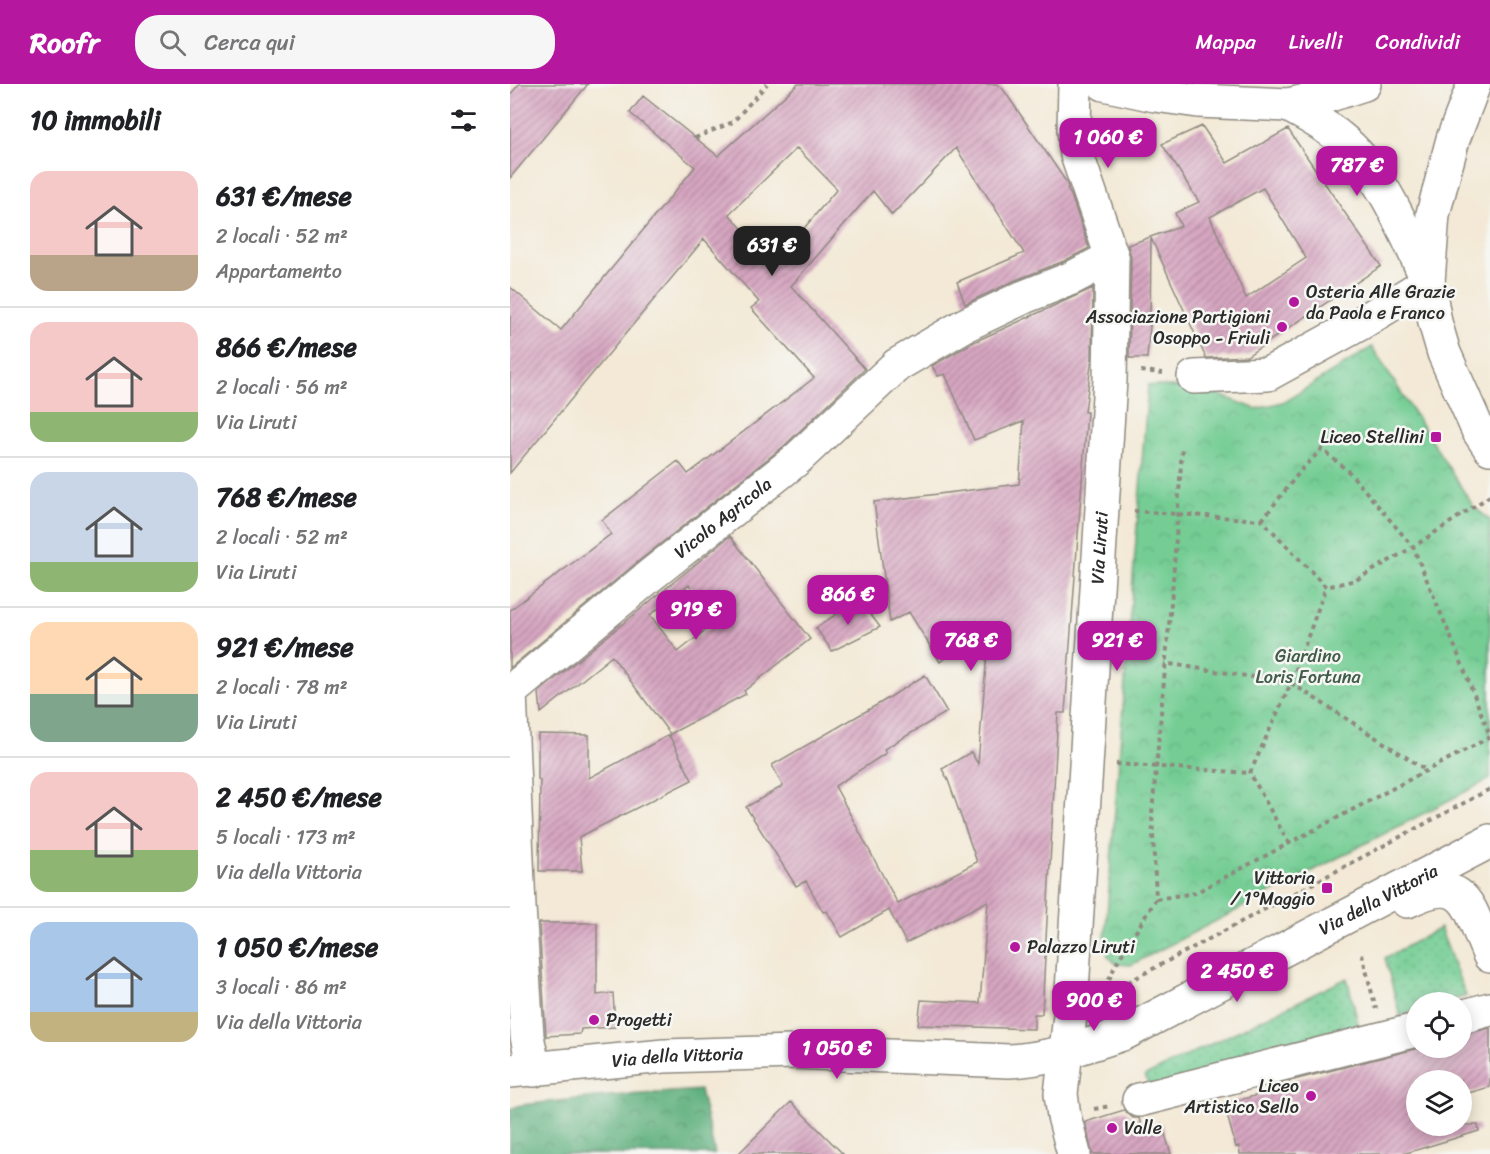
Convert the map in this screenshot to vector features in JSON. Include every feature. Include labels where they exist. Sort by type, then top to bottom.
[{"type":"street","name":"Via Liruti","points":[[1074,1154],[1061,1094],[1066,1053],[1110,380],[1112,257],[1077,155],[1074,130],[1075,84]]},
{"type":"street","points":[[1104,84],[1198,101],[1288,105],[1328,96],[1364,84]]},
{"type":"street","points":[[1474,84],[1454,139],[1433,214],[1428,282],[1435,322],[1444,353],[1478,430],[1490,448]]},
{"type":"street","points":[[1288,105],[1342,138],[1370,170],[1388,200],[1428,282]]},
{"type":"street","name":"Vicolo Agricola","points":[[518,1074],[527,1036],[510,692],[652,574],[796,460],[897,365],[965,325],[1024,297],[1072,278],[1112,257]]},
{"type":"street","points":[[1194,377],[1268,374],[1428,282]]},
{"type":"street","name":"Via della Vittoria","points":[[518,1074],[675,1056],[792,1052],[1009,1061],[1041,1059],[1125,1033],[1490,841]]},
{"type":"street","points":[[1325,928],[1403,903],[1424,892],[1446,889],[1454,891],[1461,897],[1490,956]]},
{"type":"street","points":[[1472,1014],[1490,1009]]},
{"type":"street","points":[[1139,1100],[1406,1033]]},
{"type":"path","points":[[695,138],[733,122],[767,84]]},
{"type":"path","points":[[1182,449],[1173,581],[1152,813],[1156,899],[1116,964],[1100,996],[1490,789]]},
{"type":"path","points":[[1156,899],[1195,893],[1490,736],[1413,547],[1350,473],[1322,449],[1302,469],[1262,520]]},
{"type":"path","points":[[1326,587],[1356,580],[1413,547],[1490,496]]},
{"type":"path","points":[[1138,511],[1262,520],[1326,587]]},
{"type":"path","points":[[1250,773],[1291,683],[1326,587]]},
{"type":"path","points":[[1164,663],[1291,683],[1426,770]]},
{"type":"path","points":[[1119,764],[1250,773]]},
{"type":"path","points":[[1250,773],[1289,844]]},
{"type":"path","points":[[1362,954],[1376,1010]]},
{"type":"green space","name":"Giardino Loris Fortuna","points":[[1372,347],[1473,506],[1490,520],[1490,779],[1131,965],[1116,964],[1108,956],[1105,939],[1148,385],[1207,390],[1256,409],[1286,401]]},
{"type":"green space","points":[[1440,928],[1464,992],[1406,992],[1406,1014],[1400,1016],[1385,958]]},
{"type":"green space","points":[[1347,978],[1359,1027],[1150,1089],[1145,1076]]},
{"type":"green space","points":[[700,1090],[715,1154],[510,1154],[510,1109],[521,1105]]},
{"type":"building","points":[[519,84],[588,84],[510,178],[510,95]]},
{"type":"building","points":[[798,84],[997,84],[1003,89],[1067,183],[1067,189],[1089,248],[965,304],[957,282],[1024,253],[956,148],[892,215],[873,191],[791,286],[865,369],[784,446],[640,560],[510,668],[510,610],[611,534],[602,520],[678,461],[688,474],[814,378],[751,308],[759,302],[704,239],[510,473],[510,287],[561,330],[695,167],[630,113],[643,96],[718,156]],"holes":[[[797,148],[837,189],[774,264],[729,214]]]},
{"type":"building","points":[[1202,126],[1227,163],[1288,129],[1381,266],[1247,356],[1206,358],[1151,238],[1150,326],[1147,358],[1129,358],[1131,257],[1128,245],[1181,226],[1175,213],[1199,202],[1162,144]],"holes":[[[1263,188],[1306,258],[1246,298],[1210,217]]]},
{"type":"building","points":[[1093,288],[1092,357],[1085,412],[1087,412],[1065,713],[1058,713],[1042,1014],[1034,1014],[1034,1029],[918,1025],[921,1000],[980,1003],[988,901],[906,943],[889,910],[842,937],[827,911],[823,912],[806,881],[796,886],[746,807],[783,786],[772,765],[925,675],[947,712],[884,749],[886,753],[835,786],[898,904],[977,862],[942,769],[971,752],[978,764],[989,628],[940,662],[909,612],[890,622],[874,502],[1019,484],[1024,421],[974,440],[945,374],[938,376],[932,366],[974,342]]},
{"type":"building","points":[[730,536],[810,639],[744,691],[746,694],[670,734],[612,656],[541,713],[539,692]],"holes":[[[689,585],[717,621],[678,652],[650,615]]]},
{"type":"building","points":[[859,599],[880,627],[832,651],[816,628]]},
{"type":"building","points":[[538,734],[589,735],[589,778],[669,735],[692,780],[579,837],[582,871],[539,871]]},
{"type":"building","points":[[539,923],[597,923],[597,995],[613,993],[615,1027],[581,1029],[580,1034],[546,1036]]},
{"type":"building","name":"Liceo Artistico Sello","points":[[1490,1028],[1490,1087],[1472,1092],[1472,1070],[1406,1070],[1406,1136],[1462,1136],[1403,1154],[1240,1154],[1239,1146],[1236,1147],[1224,1104],[1277,1090],[1275,1085],[1278,1084],[1406,1051],[1406,1058],[1472,1058],[1472,1032]]},
{"type":"building","points":[[791,1102],[843,1154],[738,1154]]},
{"type":"building","points":[[1124,1110],[1133,1118],[1139,1118],[1142,1129],[1162,1124],[1171,1154],[1092,1154],[1085,1122]]},
{"type":"building","name":"Liceo Artistico Sello","points":[[1472,1125],[1478,1125],[1479,1131],[1472,1133]]},
{"type":"place","name":"Osteria Alle Grazie da Paola e Franco","points":[[1294,302]]},
{"type":"place","name":"Associazione Partigiani Osoppo - Friuli","points":[[1282,327]]},
{"type":"place","name":"Liceo Stellini","points":[[1436,437]]},
{"type":"place","name":"Vittoria / 1°Maggio","points":[[1327,888]]},
{"type":"place","name":"Palazzo Liruti","points":[[1015,947]]},
{"type":"place","name":"Progetti","points":[[594,1020]]},
{"type":"place","name":"Liceo Artistico Sello","points":[[1311,1096]]},
{"type":"place","name":"Valle","points":[[1112,1128]]}]
